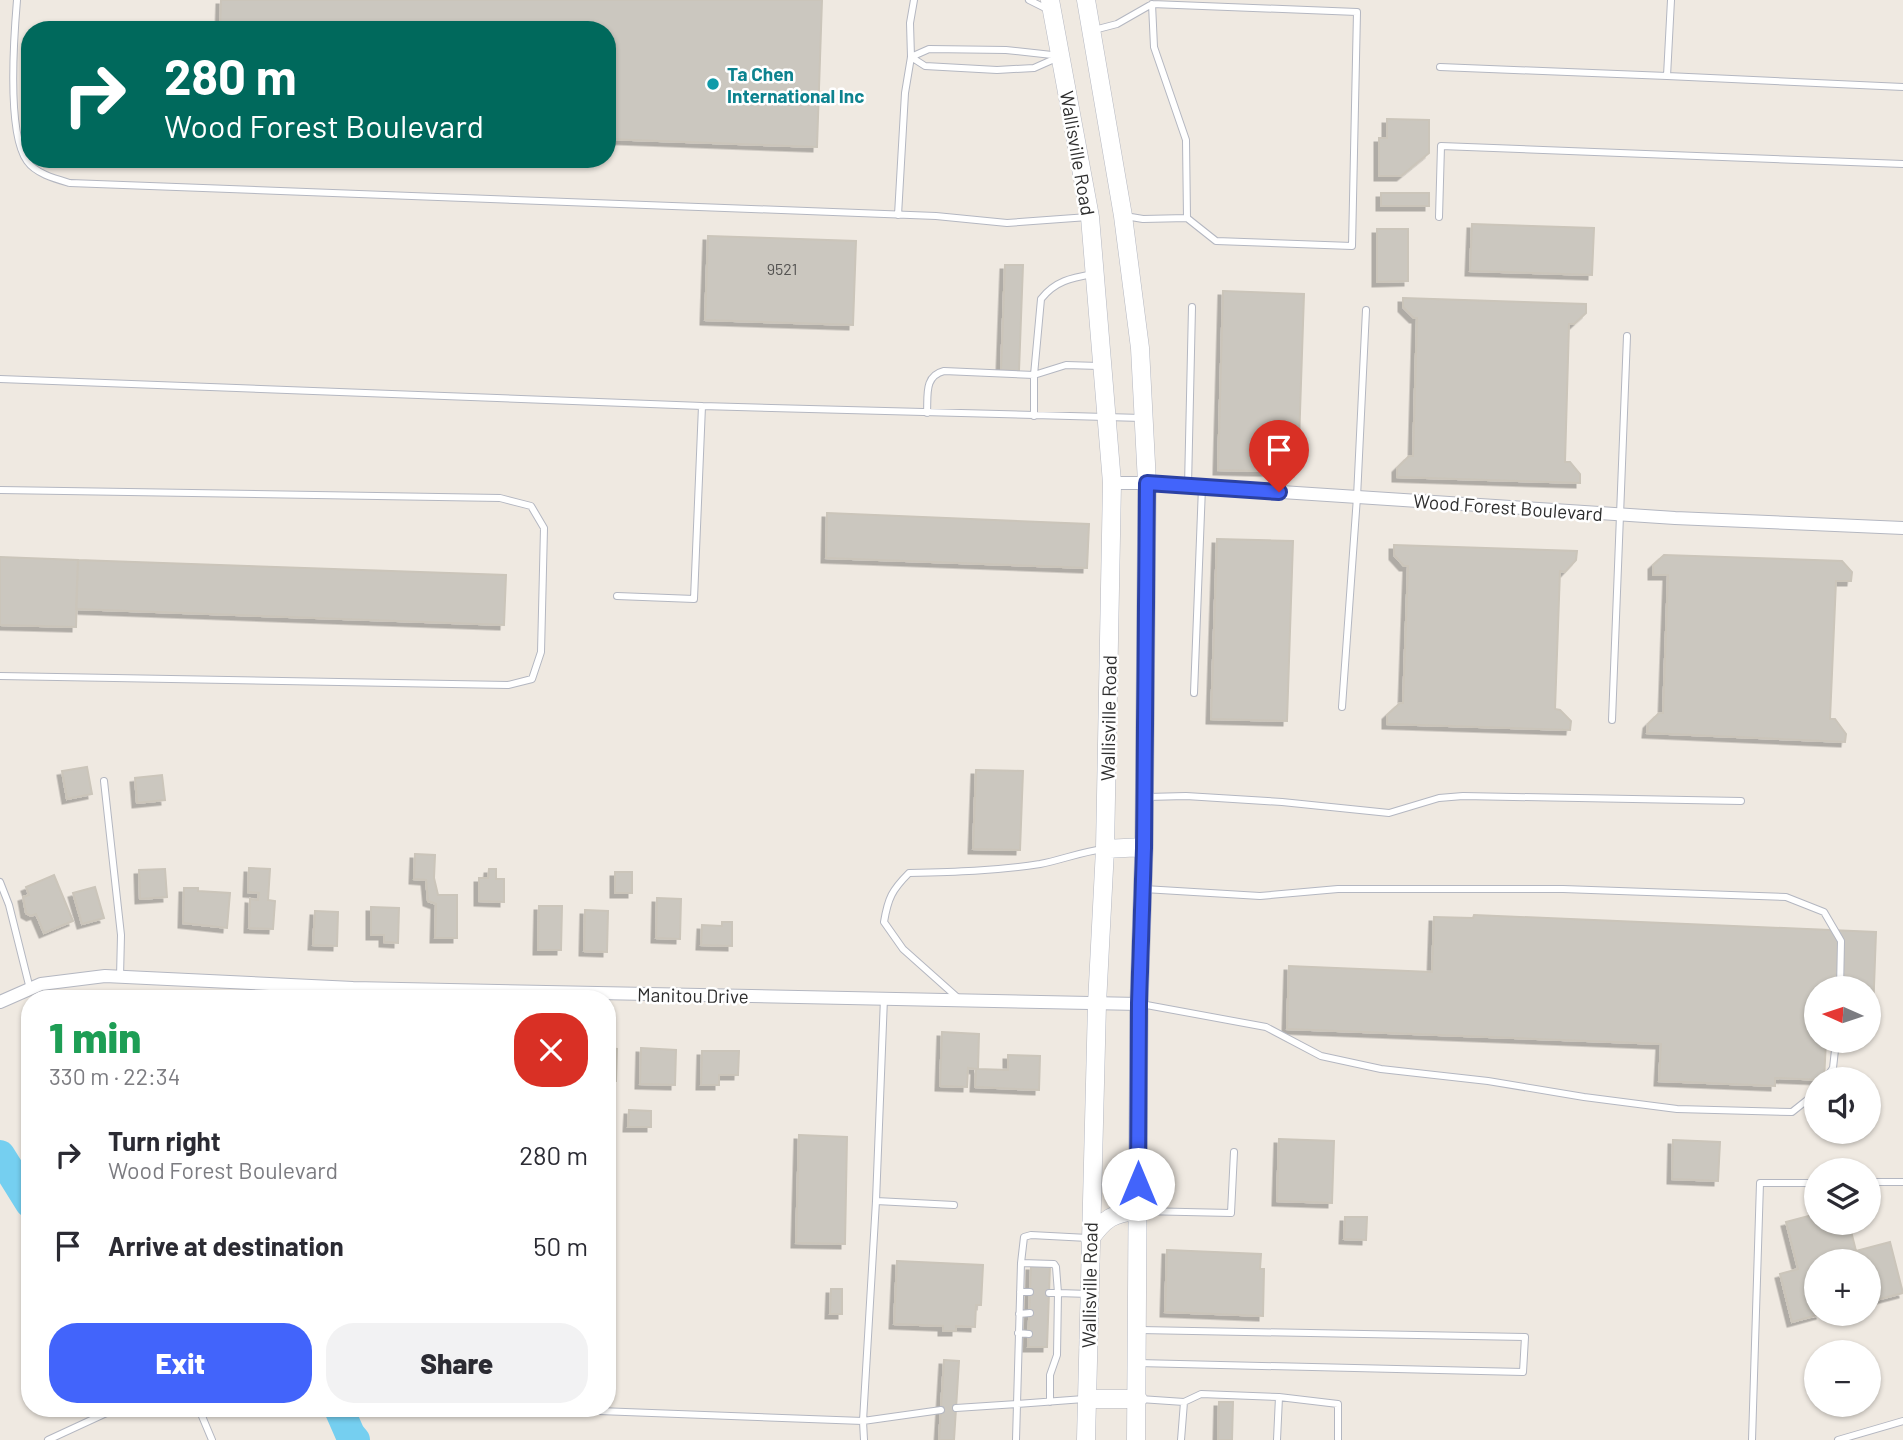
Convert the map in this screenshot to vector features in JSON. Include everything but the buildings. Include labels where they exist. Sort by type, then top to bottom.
[{"type":"main road","name":"Wallisville Road","points":[[1086,0],[1123,216],[1140,348],[1147,483],[1136,1440]]},
{"type":"main road","name":"Wallisville Road","points":[[1051,6],[1090,217],[1112,483],[1105,849],[1097,1004],[1086,1440]]},
{"type":"main road","points":[[1090,217],[1123,216]]},
{"type":"main road","points":[[1105,849],[1144,848]]},
{"type":"main road","points":[[1090,1239],[1101,1224],[1118,1212],[1138,1211]]},
{"type":"main road","points":[[1087,1399],[1138,1399]]},
{"type":"street","name":"Wood Forest Boulevard","points":[[1112,483],[1202,486],[1620,514],[1903,528]]},
{"type":"street","name":"Manitou Drive","points":[[30,989],[41,984],[105,976],[298,990]]},
{"type":"street","name":"Manitou Drive","points":[[0,1002],[21,993]]},
{"type":"street","name":"Manitou Drive","points":[[616,996],[1139,1003]]},
{"type":"lane","points":[[17,0],[13,85],[21,148]]},
{"type":"lane","points":[[898,215],[905,93],[911,57],[910,23],[914,0]]},
{"type":"lane","points":[[1029,0],[1051,6]]},
{"type":"lane","points":[[1667,76],[1671,0]]},
{"type":"lane","points":[[1152,4],[1154,47],[1186,140],[1187,218]]},
{"type":"lane","points":[[1091,31],[1117,24],[1152,4],[1357,12],[1352,246],[1216,241],[1187,218],[1143,219],[1123,216]]},
{"type":"lane","points":[[911,57],[929,50],[1006,50],[1060,56]]},
{"type":"lane","points":[[911,57],[925,66],[997,69],[1034,68],[1060,56]]},
{"type":"lane","points":[[1440,66],[1903,87]]},
{"type":"lane","points":[[1439,217],[1441,146],[1903,164]]},
{"type":"lane","points":[[35,168],[48,177],[70,183],[898,215],[1007,223],[1090,217]]},
{"type":"lane","points":[[1034,416],[1034,375],[1041,299],[1049,289],[1063,280],[1095,274]]},
{"type":"lane","points":[[1188,486],[1192,307]]},
{"type":"lane","points":[[1342,707],[1357,497],[1366,310]]},
{"type":"lane","points":[[1612,720],[1627,336]]},
{"type":"lane","points":[[927,413],[929,381],[935,373],[944,371],[1034,375],[1066,365],[1103,366]]},
{"type":"lane","points":[[0,379],[702,406],[1144,418]]},
{"type":"lane","points":[[617,596],[694,599],[702,406]]},
{"type":"lane","points":[[1194,694],[1202,486]]},
{"type":"lane","points":[[0,490],[500,498],[531,506],[544,528],[541,652],[532,679],[508,685],[0,676]]},
{"type":"lane","points":[[104,781],[120,922],[120,977]]},
{"type":"lane","points":[[1145,797],[1186,796],[1282,802],[1389,813],[1439,798],[1463,796],[1741,801]]},
{"type":"lane","points":[[961,1000],[903,949],[884,922],[888,899],[897,885],[909,873],[987,871],[1043,863],[1105,849]]},
{"type":"lane","points":[[0,882],[9,905],[30,989]]},
{"type":"lane","points":[[1143,888],[1259,896],[1338,889],[1563,889],[1786,897],[1824,912],[1841,941],[1840,976]]},
{"type":"lane","points":[[864,1440],[884,998]]},
{"type":"lane","points":[[1139,1003],[1266,1027],[1321,1056],[1381,1069],[1488,1081],[1677,1109],[1792,1112],[1804,1102]]},
{"type":"lane","points":[[1138,1211],[1231,1213],[1234,1152]]},
{"type":"lane","points":[[1881,1182],[1903,1182]]},
{"type":"lane","points":[[1752,1440],[1760,1183],[1804,1183]]},
{"type":"lane","points":[[876,1201],[954,1205]]},
{"type":"lane","points":[[1016,1440],[1022,1242],[1028,1235],[1090,1239]]},
{"type":"lane","points":[[1021,1263],[1054,1264],[1058,1272],[1056,1355],[1050,1376],[1050,1402]]},
{"type":"lane","points":[[1020,1292],[1030,1292]]},
{"type":"lane","points":[[1049,1293],[1088,1294]]},
{"type":"lane","points":[[1019,1314],[1030,1313]]},
{"type":"lane","points":[[1048,1313],[1057,1313]]},
{"type":"lane","points":[[1138,1330],[1525,1337],[1523,1372],[1138,1363]]},
{"type":"lane","points":[[1018,1333],[1029,1334]]},
{"type":"lane","points":[[1048,1334],[1057,1334]]},
{"type":"lane","points":[[1138,1399],[1184,1402],[1201,1394],[1279,1397],[1338,1404],[1338,1440]]},
{"type":"lane","points":[[1277,1440],[1279,1397]]},
{"type":"lane","points":[[956,1408],[1087,1399]]},
{"type":"lane","points":[[1181,1440],[1184,1402]]},
{"type":"lane","points":[[616,1412],[863,1421],[941,1410]]},
{"type":"lane","points":[[48,1440],[98,1417]]},
{"type":"lane","points":[[202,1417],[212,1440]]},
{"type":"lane","points":[[1838,1440],[1903,1421]]},
{"type":"waterway","points":[[0,1155],[21,1189]]},
{"type":"waterway","points":[[343,1417],[355,1440]]},
{"type":"place","name":"Ta Chen International Inc","points":[[713,84]]},
{"type":"route","points":[[1138,1184],[1147,483],[1279,492]]}]
